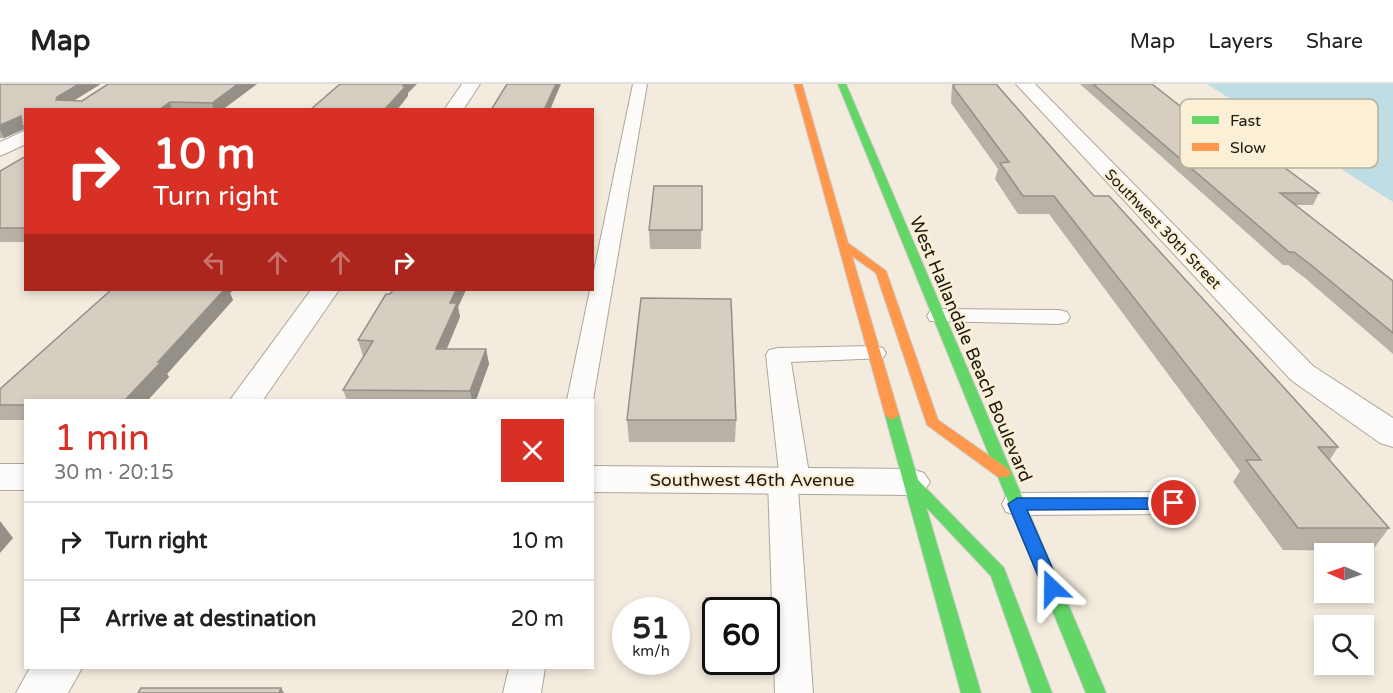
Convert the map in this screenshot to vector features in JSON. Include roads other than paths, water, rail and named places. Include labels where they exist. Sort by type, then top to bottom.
[{"type":"main road","points":[[798,84],[971,693]]},
{"type":"main road","name":"West Hallandale Beach Boulevard","points":[[842,84],[1096,693]]},
{"type":"main road","points":[[844,245],[881,271],[932,422],[1003,472]]},
{"type":"main road","points":[[911,482],[998,573],[1042,693]]},
{"type":"street","points":[[454,108],[471,84]]},
{"type":"street","name":"Southwest 30th Street","points":[[1025,84],[1302,373],[1393,435]]},
{"type":"street","points":[[0,150],[24,137]]},
{"type":"street","points":[[247,399],[324,291]]},
{"type":"street","points":[[0,477],[24,477]]},
{"type":"street","name":"Southwest 46th Avenue","points":[[594,479],[911,482]]},
{"type":"street","points":[[40,693],[57,669]]},
{"type":"lane","points":[[580,399],[640,84]]},
{"type":"lane","points":[[938,316],[1059,317]]},
{"type":"lane","points":[[794,693],[789,481],[778,355],[874,352]]},
{"type":"lane","points":[[1017,504],[1174,503]]},
{"type":"lane","points":[[522,693],[527,669]]},
{"type":"water","points":[[1207,84],[1393,84],[1393,202],[1339,168],[1378,168],[1378,99],[1231,99]]}]
